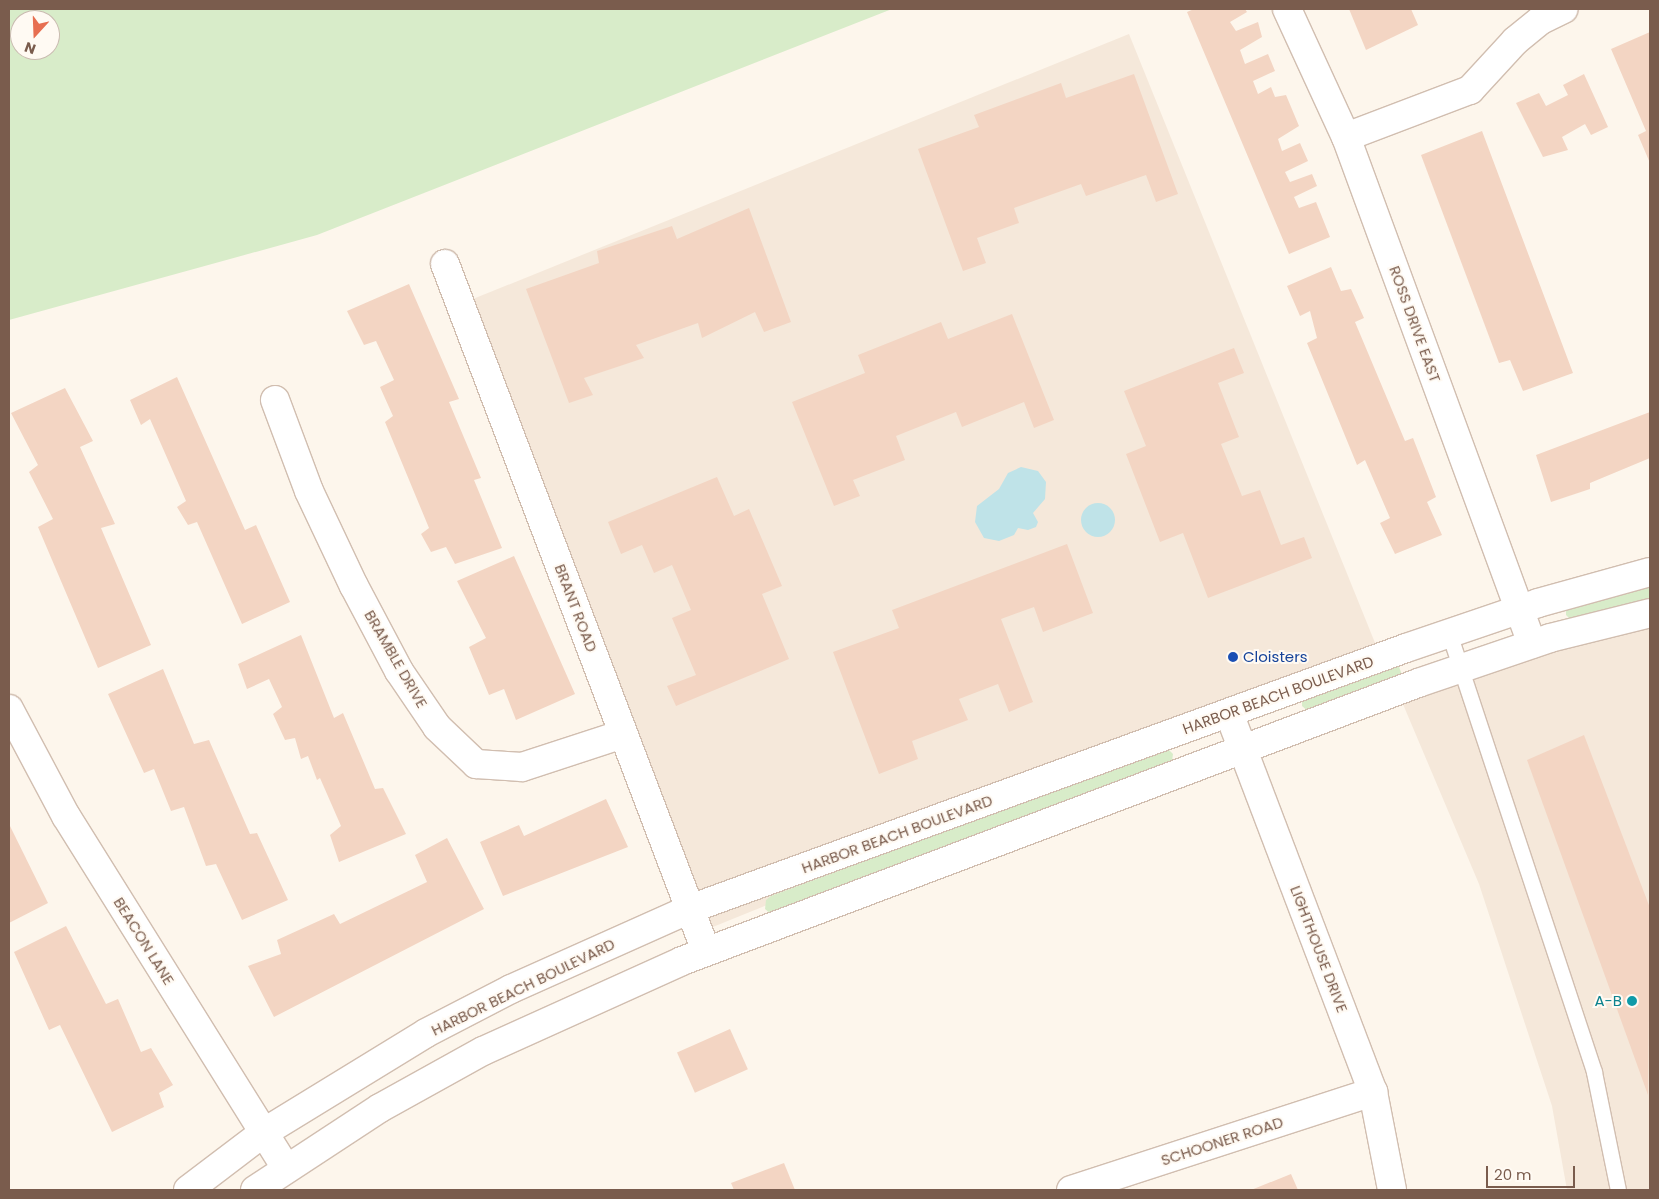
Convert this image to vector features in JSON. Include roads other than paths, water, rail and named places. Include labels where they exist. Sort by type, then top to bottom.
[{"type":"street","name":"ROSS DRIVE EAST","points":[[1287,9],[1346,136],[1532,644]]},
{"type":"street","points":[[1346,136],[1470,90],[1515,41],[1541,20],[1564,9]]},
{"type":"street","name":"BRANT ROAD","points":[[445,264],[706,951]]},
{"type":"street","name":"BRAMBLE DRIVE","points":[[275,400],[309,491],[354,586],[399,671],[437,727],[476,764],[522,767],[623,734]]},
{"type":"street","name":"HARBOR BEACH BOULEVARD","points":[[188,1190],[263,1133],[426,1033],[511,990],[690,909],[1449,633],[1520,609],[1650,572]]},
{"type":"street","points":[[255,1190],[380,1108],[483,1051],[706,951],[1460,668],[1532,644],[1650,613]]},
{"type":"street","name":"BEACON LANE","points":[[9,709],[66,816],[286,1168]]},
{"type":"street","name":"LIGHTHOUSE DRIVE","points":[[1229,713],[1373,1092],[1392,1190]]},
{"type":"street","name":"SCHOONER ROAD","points":[[1071,1190],[1373,1092]]},
{"type":"lane","points":[[1449,633],[1594,1072],[1618,1190]]},
{"type":"water","points":[[1021,467],[1038,471],[1046,482],[1045,499],[1033,513],[1038,522],[1036,527],[1028,530],[1018,528],[1014,535],[999,541],[984,538],[975,522],[977,506],[999,489],[1008,473]]},
{"type":"water","points":[[1098,503],[1110,508],[1115,520],[1110,532],[1098,537],[1086,532],[1081,520],[1086,508]]},
{"type":"place","name":"Cloisters","points":[[1233,657]]},
{"type":"place","name":"A-B","points":[[1632,1001]]}]
